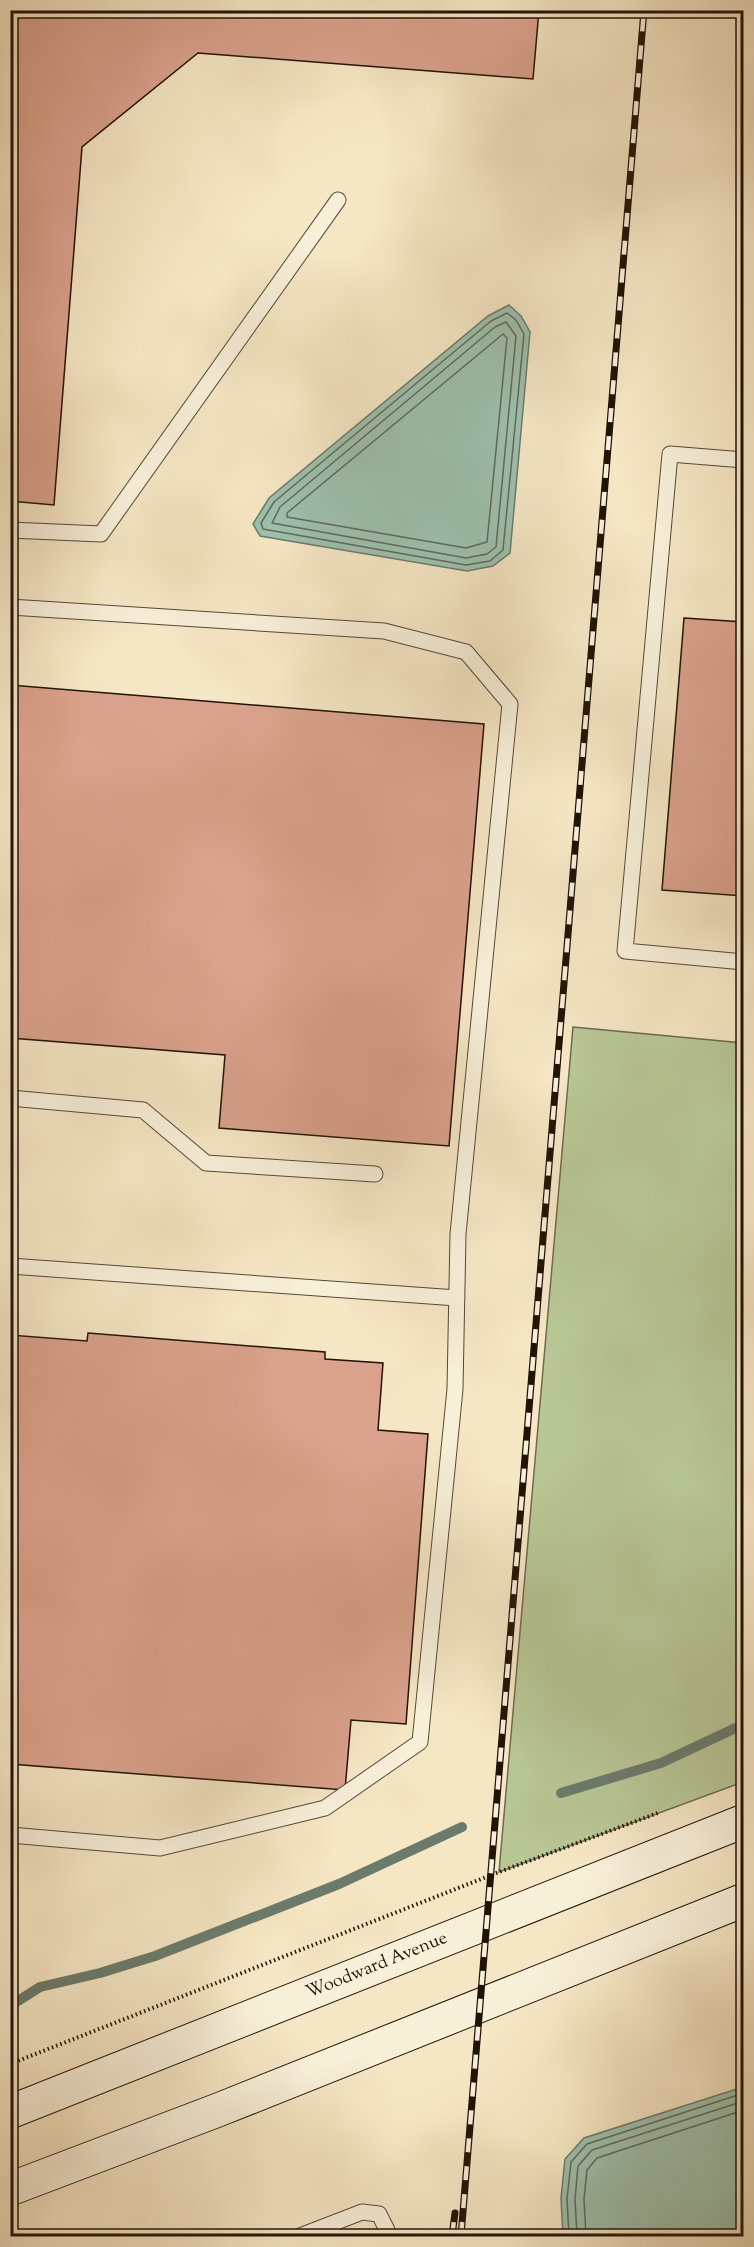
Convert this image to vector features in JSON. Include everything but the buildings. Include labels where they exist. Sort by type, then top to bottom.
[{"type":"street","name":"Woodward Avenue","points":[[10,2112],[744,1821]]},
{"type":"street","points":[[10,2189],[218,2110],[744,1900]]},
{"type":"lane","points":[[10,530],[101,534],[338,201]]},
{"type":"lane","points":[[744,460],[670,454],[625,951],[744,962]]},
{"type":"lane","points":[[10,606],[384,631],[466,652],[510,704],[458,1234],[455,1389],[420,1742],[325,1808],[160,1848],[10,1835]]},
{"type":"lane","points":[[10,1098],[142,1110],[206,1163],[375,1174]]},
{"type":"lane","points":[[10,1266],[457,1298]]},
{"type":"lane","points":[[300,2236],[362,2212],[379,2214],[387,2230],[387,2236]]},
{"type":"path","points":[[10,2064],[490,1876],[666,1811]]},
{"type":"shaded area","points":[[573,1027],[743,1043],[743,1782],[499,1872]]},
{"type":"water","points":[[509,305],[521,316],[530,332],[510,553],[493,566],[467,571],[260,536],[253,524],[269,498],[488,316]]},
{"type":"water","points":[[743,2087],[743,2236],[563,2236],[561,2198],[565,2159],[584,2138]]},
{"type":"waterway","points":[[561,1793],[661,1763],[744,1724]]},
{"type":"waterway","points":[[10,2006],[40,1987],[100,1973],[155,1956],[339,1884],[462,1827]]},
{"type":"railway","points":[[461,2236],[644,10]]},
{"type":"railway","points":[[452,2236],[455,2213]]}]
